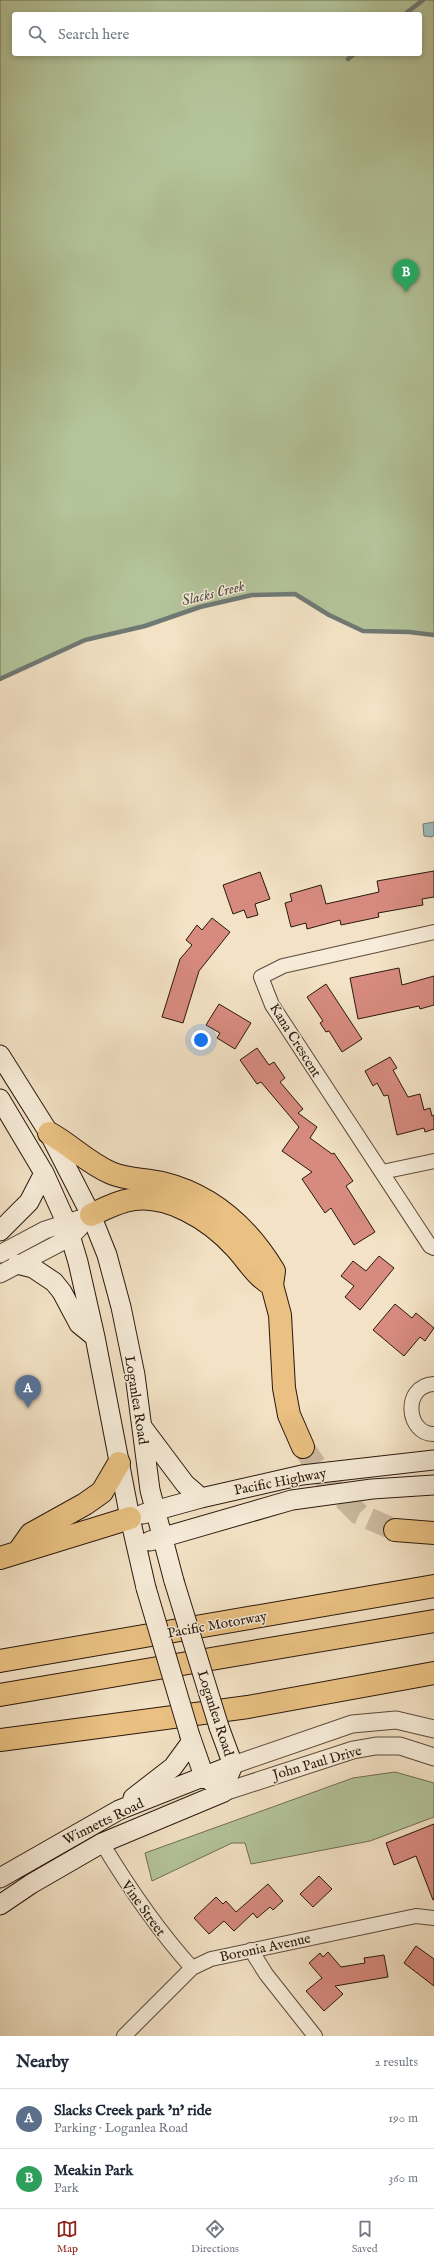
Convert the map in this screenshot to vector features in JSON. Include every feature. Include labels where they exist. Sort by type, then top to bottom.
[{"type":"highway","points":[[49,1133],[112,1174],[174,1186],[197,1195],[235,1221],[264,1255],[274,1271],[272,1285],[280,1315],[284,1388],[289,1415],[303,1447]]},
{"type":"highway","points":[[91,1215],[126,1200],[140,1199],[171,1204],[188,1211],[223,1234],[247,1260],[260,1279],[272,1285]]},
{"type":"highway","points":[[8,1555],[31,1534],[85,1504],[102,1492],[110,1481],[119,1463]]},
{"type":"highway","points":[[8,1555],[130,1518]]},
{"type":"highway","points":[[395,1530],[434,1533]]},
{"type":"highway","name":"Pacific Motorway","points":[[0,1661],[434,1586]]},
{"type":"highway","points":[[0,1695],[434,1621]]},
{"type":"highway","points":[[0,1740],[248,1707],[434,1673]]},
{"type":"main road","name":"Loganlea Road","points":[[0,1055],[49,1133],[91,1215],[106,1255],[121,1307],[135,1375],[150,1490],[174,1581],[232,1765],[224,1792]]},
{"type":"main road","name":"Loganlea Road","points":[[0,1099],[44,1173],[68,1230],[95,1337],[130,1518],[146,1588],[191,1739],[204,1776]]},
{"type":"main road","points":[[0,1231],[29,1202],[44,1173]]},
{"type":"main road","points":[[17,1264],[33,1268],[54,1282],[62,1292],[79,1324],[95,1337]]},
{"type":"main road","points":[[142,1426],[185,1484],[201,1498]]},
{"type":"main road","name":"Pacific Highway","points":[[130,1518],[201,1498],[302,1475],[434,1460]]},
{"type":"main road","name":"Pacific Highway","points":[[136,1545],[292,1500],[372,1489],[434,1485]]},
{"type":"main road","points":[[119,1810],[173,1767],[191,1739]]},
{"type":"main road","name":"Winnetts Road","points":[[0,1878],[119,1810],[232,1765]]},
{"type":"main road","points":[[204,1776],[224,1792]]},
{"type":"main road","name":"Winnetts Road","points":[[0,1905],[31,1884],[102,1843],[224,1792]]},
{"type":"street","name":"Kana Crescent","points":[[434,932],[284,966],[262,976],[272,1005],[430,1246],[434,1248]]},
{"type":"street","points":[[382,1172],[434,1161]]},
{"type":"street","points":[[0,1274],[91,1215]]},
{"type":"street","points":[[0,1254],[45,1230],[68,1230]]},
{"type":"street","points":[[434,1384],[427,1384],[419,1389],[413,1397],[410,1408],[413,1419],[418,1426],[429,1434],[434,1434]]},
{"type":"street","name":"John Paul Drive","points":[[232,1765],[352,1724],[396,1720],[434,1730]]},
{"type":"street","name":"John Paul Drive","points":[[224,1792],[353,1750],[376,1746],[400,1746],[434,1757]]},
{"type":"street","name":"Vine Street","points":[[102,1843],[126,1884],[152,1921],[192,1968]]},
{"type":"street","name":"Boronia Avenue","points":[[124,2036],[192,1968],[211,1959],[416,1916],[434,1918]]},
{"type":"street","points":[[251,1950],[266,1974],[314,2036]]},
{"type":"green space","points":[[0,0],[434,0],[434,635],[409,632],[363,631],[329,615],[295,594],[252,595],[200,607],[145,626],[85,640],[0,679]]},
{"type":"green space","points":[[395,1772],[434,1783],[434,1817],[370,1841],[251,1864],[245,1843],[232,1843],[152,1881],[145,1853],[353,1778]]},
{"type":"water","points":[[434,822],[434,835],[432,837],[424,836],[423,824]]},
{"type":"building","points":[[434,871],[434,897],[422,899],[423,905],[378,913],[379,917],[341,925],[340,920],[307,929],[306,923],[291,927],[285,903],[292,901],[290,894],[321,885],[326,904],[379,892],[377,881]]},
{"type":"building","points":[[260,872],[270,899],[255,904],[258,915],[247,918],[244,910],[233,914],[223,885]]},
{"type":"building","points":[[212,918],[230,932],[199,971],[183,1023],[162,1017],[180,959],[192,945],[186,940],[197,925],[202,930]]},
{"type":"building","points":[[399,968],[402,985],[434,976],[434,1005],[420,1009],[419,1006],[358,1019],[350,978]]},
{"type":"building","points":[[326,984],[362,1039],[342,1052],[329,1031],[326,1032],[320,1023],[323,1021],[307,997]]},
{"type":"building","points":[[219,1004],[251,1023],[235,1049],[217,1038],[220,1033],[206,1025]]},
{"type":"building","points":[[257,1048],[269,1065],[274,1062],[285,1078],[280,1082],[303,1109],[298,1113],[317,1127],[310,1138],[332,1154],[334,1153],[353,1181],[346,1186],[375,1232],[354,1245],[331,1208],[325,1213],[302,1179],[312,1172],[282,1151],[299,1127],[261,1082],[257,1084],[240,1060]]},
{"type":"building","points":[[390,1057],[397,1068],[393,1070],[408,1097],[420,1094],[424,1110],[430,1108],[432,1116],[434,1115],[434,1129],[425,1132],[424,1128],[397,1135],[388,1095],[384,1096],[377,1083],[373,1086],[365,1071]]},
{"type":"building","points":[[379,1256],[394,1268],[360,1310],[345,1297],[354,1286],[341,1276],[353,1261],[366,1271]]},
{"type":"building","points":[[395,1304],[412,1318],[416,1313],[434,1328],[425,1341],[420,1337],[404,1356],[373,1330]]},
{"type":"building","points":[[434,1824],[433,1900],[416,1856],[394,1865],[386,1843]]},
{"type":"building","points":[[319,1876],[332,1889],[313,1907],[300,1894]]},
{"type":"building","points":[[268,1884],[283,1901],[273,1910],[270,1907],[257,1918],[253,1913],[234,1931],[224,1921],[209,1934],[194,1918],[216,1897],[223,1904],[226,1901],[236,1912]]},
{"type":"building","points":[[416,1946],[434,1959],[434,1986],[404,1963]]},
{"type":"building","points":[[328,1952],[341,1967],[365,1963],[364,1958],[384,1955],[388,1977],[335,1986],[343,1994],[324,2011],[306,1991],[322,1978],[309,1963],[320,1953],[323,1957]]},
{"type":"waterway","points":[[408,12],[423,0]]},
{"type":"waterway","points":[[348,59],[352,56]]},
{"type":"waterway","name":"Slacks Creek","points":[[0,679],[85,640],[145,626],[200,607],[252,595],[295,594],[329,615],[363,631],[409,632],[434,635]]},
{"type":"tunnel","points":[[303,1447],[328,1483],[359,1514],[395,1530]]},
{"type":"place","name":"Meakin Park","points":[[406,292]]},
{"type":"place","name":"Slacks Creek park 'n' ride","points":[[28,1408]]}]
